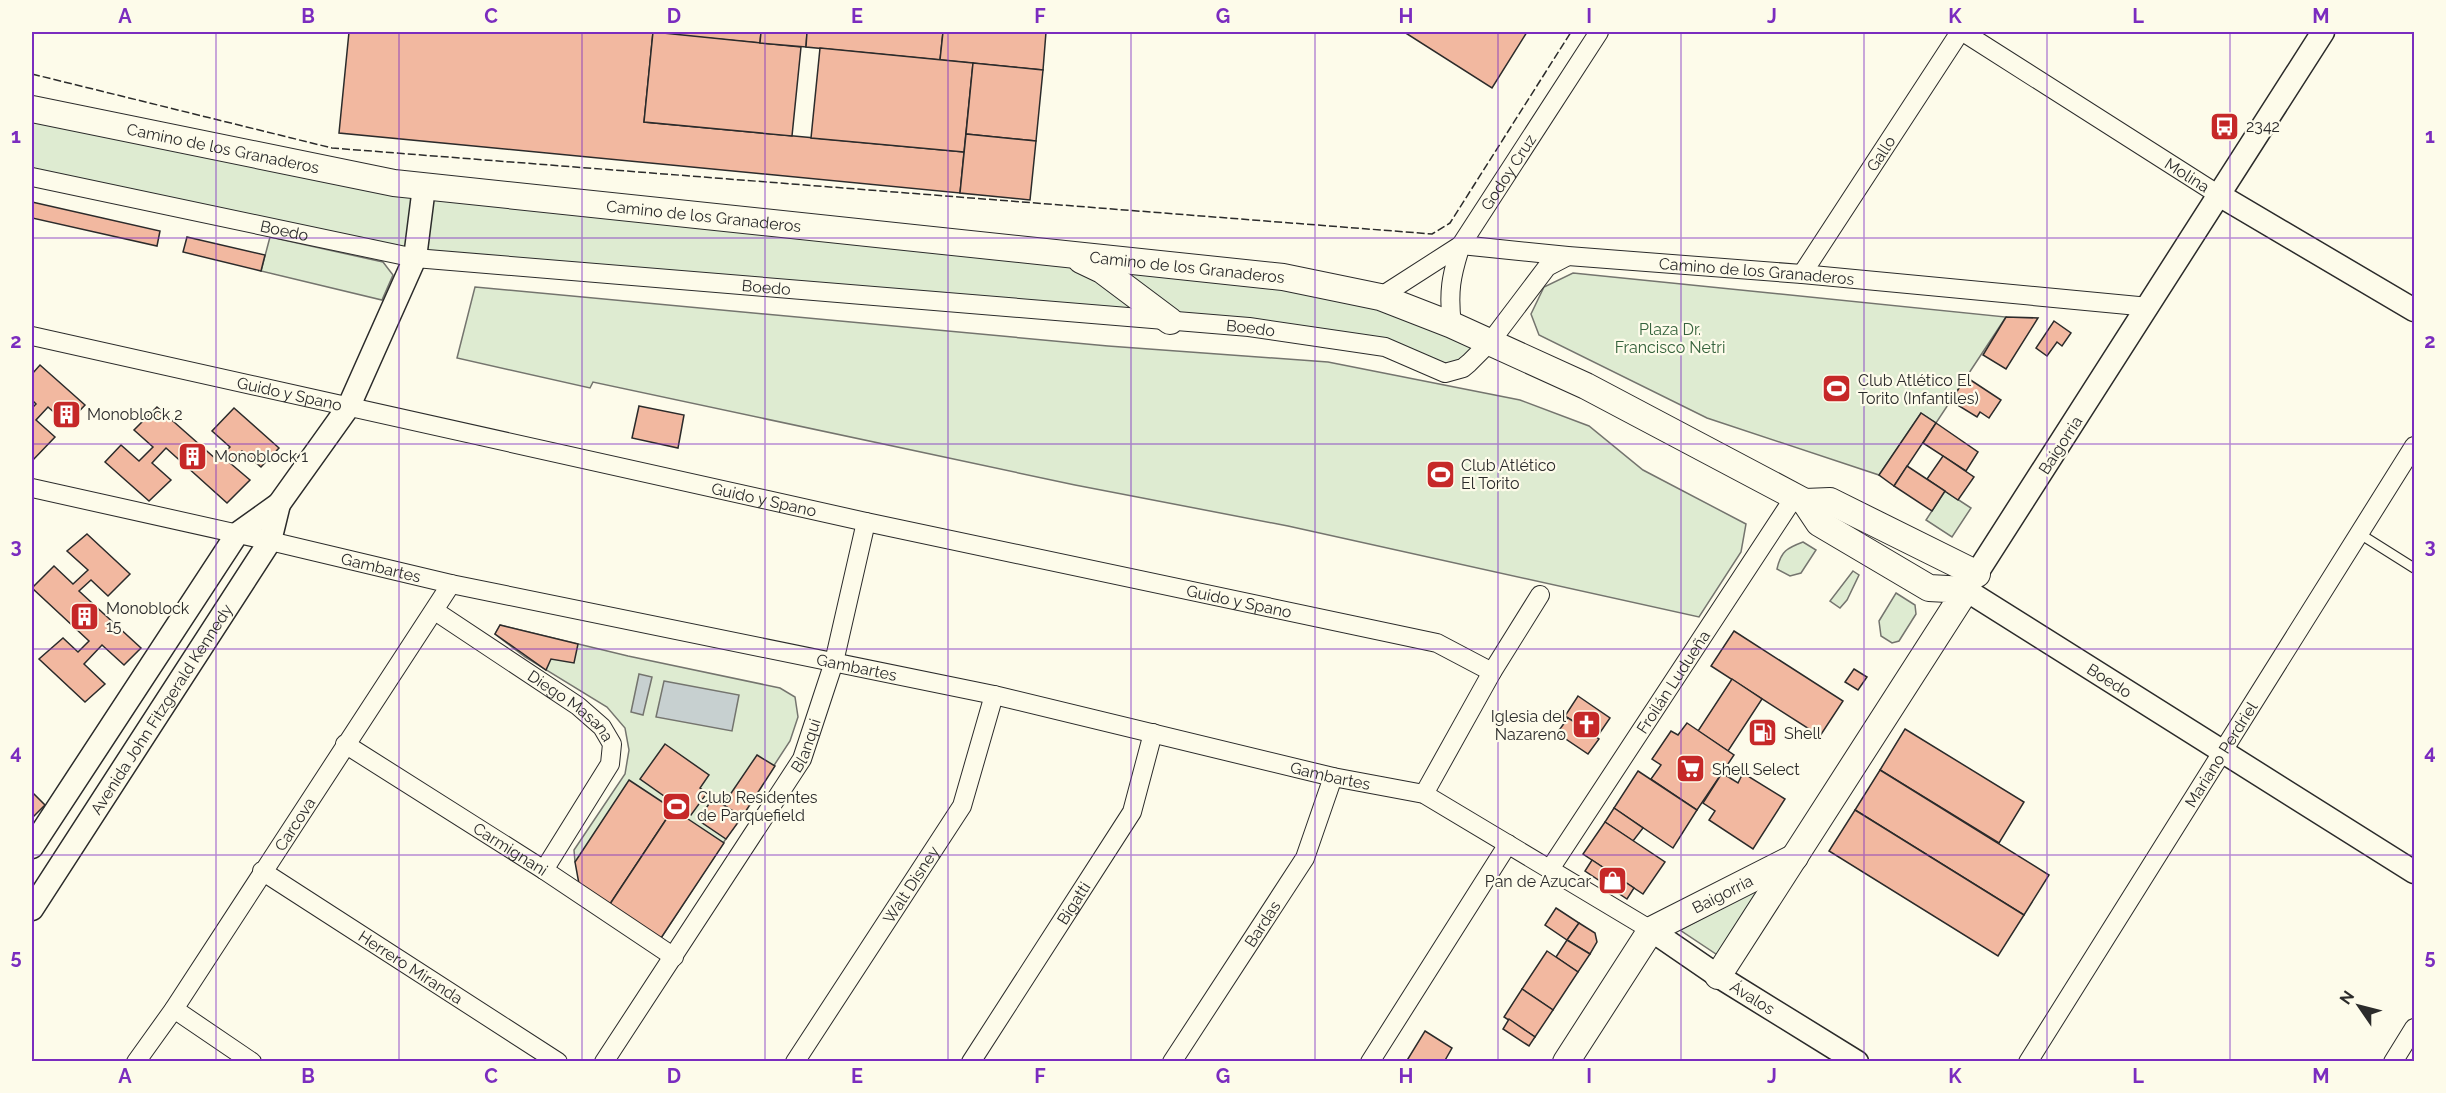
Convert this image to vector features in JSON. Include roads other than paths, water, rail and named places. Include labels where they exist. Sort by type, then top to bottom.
[{"type":"main road","name":"Camino de los Granaderos","points":[[32,109],[394,183],[1283,277],[1380,297],[1452,325]]},
{"type":"main road","points":[[1070,255],[1102,270],[1170,321]]},
{"type":"main road","name":"Boedo","points":[[1452,325],[1586,386],[1800,499],[1819,523],[1929,588],[1971,582]]},
{"type":"main road","name":"Boedo","points":[[1800,499],[1830,501],[1971,582]]},
{"type":"main road","name":"Baigorria","points":[[1718,976],[1971,582]]},
{"type":"main road","name":"Baigorria","points":[[1651,930],[1795,857]]},
{"type":"main road","points":[[1566,1062],[1651,930]]},
{"type":"street","name":"Godoy Cruz","points":[[1452,325],[1448,297],[1452,272],[1461,245],[1599,32]]},
{"type":"street","name":"Molina","points":[[1962,32],[2219,195],[2415,310]]},
{"type":"street","name":"Gallo","points":[[1802,274],[1962,32]]},
{"type":"street","name":"Baigorria","points":[[1971,582],[2323,32]]},
{"type":"street","name":"Boedo","points":[[32,177],[415,258],[1249,327],[1385,347],[1445,373],[1463,368],[1491,341],[1547,267],[1568,256]]},
{"type":"street","name":"Avenida John Fitzgerald Kennedy","points":[[32,847],[237,534],[279,504],[349,406],[415,258],[424,187]]},
{"type":"street","name":"Camino de los Granaderos","points":[[1461,245],[2149,307]]},
{"type":"street","points":[[1380,297],[1461,245]]},
{"type":"street","name":"Guido y Spano","points":[[32,336],[866,522],[1437,644],[1492,672]]},
{"type":"street","name":"Mariano Perdriel","points":[[2028,1062],[2415,446]]},
{"type":"street","points":[[32,507],[35,489]]},
{"type":"street","name":"Gambartes","points":[[35,489],[451,584],[994,695],[1333,777],[1424,794],[1651,930]]},
{"type":"street","name":"Froilán Ludueña","points":[[1550,869],[1800,499]]},
{"type":"street","name":"Avenida John Fitzgerald Kennedy","points":[[32,909],[270,541],[279,504]]},
{"type":"street","name":"Blanqui","points":[[604,1062],[802,759],[834,662],[866,522]]},
{"type":"street","name":"Boedo","points":[[1971,582],[2224,752],[2415,872]]},
{"type":"street","name":"Carcova","points":[[136,1062],[174,1009],[451,584]]},
{"type":"street","points":[[1424,794],[1492,672],[1540,596]]},
{"type":"street","name":"Diego Masana","points":[[435,611],[578,706],[602,727],[612,744],[610,764],[544,870]]},
{"type":"street","name":"Walt Disney","points":[[795,1062],[962,806],[994,695]]},
{"type":"street","name":"Bigatti","points":[[971,1062],[1132,812],[1153,734]]},
{"type":"street","name":"Carmignani","points":[[345,744],[544,870],[674,957]]},
{"type":"street","name":"Bardas","points":[[1172,1062],[1305,858],[1333,777]]},
{"type":"street","points":[[1370,1062],[1508,844]]},
{"type":"street","name":"Herrero Miranda","points":[[262,871],[558,1062]]},
{"type":"street","name":"Ávalos","points":[[1651,930],[1718,976],[1857,1062]]},
{"type":"street","points":[[174,1009],[252,1062]]},
{"type":"street","points":[[2393,1062],[2415,1028]]},
{"type":"lane","points":[[2360,534],[2415,568]]},
{"type":"place","name":"2342","points":[[2225,126]]},
{"type":"place","name":"Club Atlético El Torito (Infantiles)","points":[[1837,389]]},
{"type":"place","name":"Monoblock 2","points":[[66,414]]},
{"type":"place","name":"Monoblock 1","points":[[193,456]]},
{"type":"place","name":"Club Atlético El Torito","points":[[1440,474]]},
{"type":"place","name":"Monoblock 15","points":[[85,617]]},
{"type":"place","name":"Iglesia del Nazareno","points":[[1587,725]]},
{"type":"place","name":"Shell","points":[[1763,733]]},
{"type":"place","name":"Shell Select","points":[[1691,769]]},
{"type":"place","name":"Club Residentes de Parquefield","points":[[676,806]]},
{"type":"place","name":"Pan de Azucar","points":[[1612,881]]},
{"type":"park label","name":"Plaza Dr. Francisco Netri","points":[[1670,338]]}]
